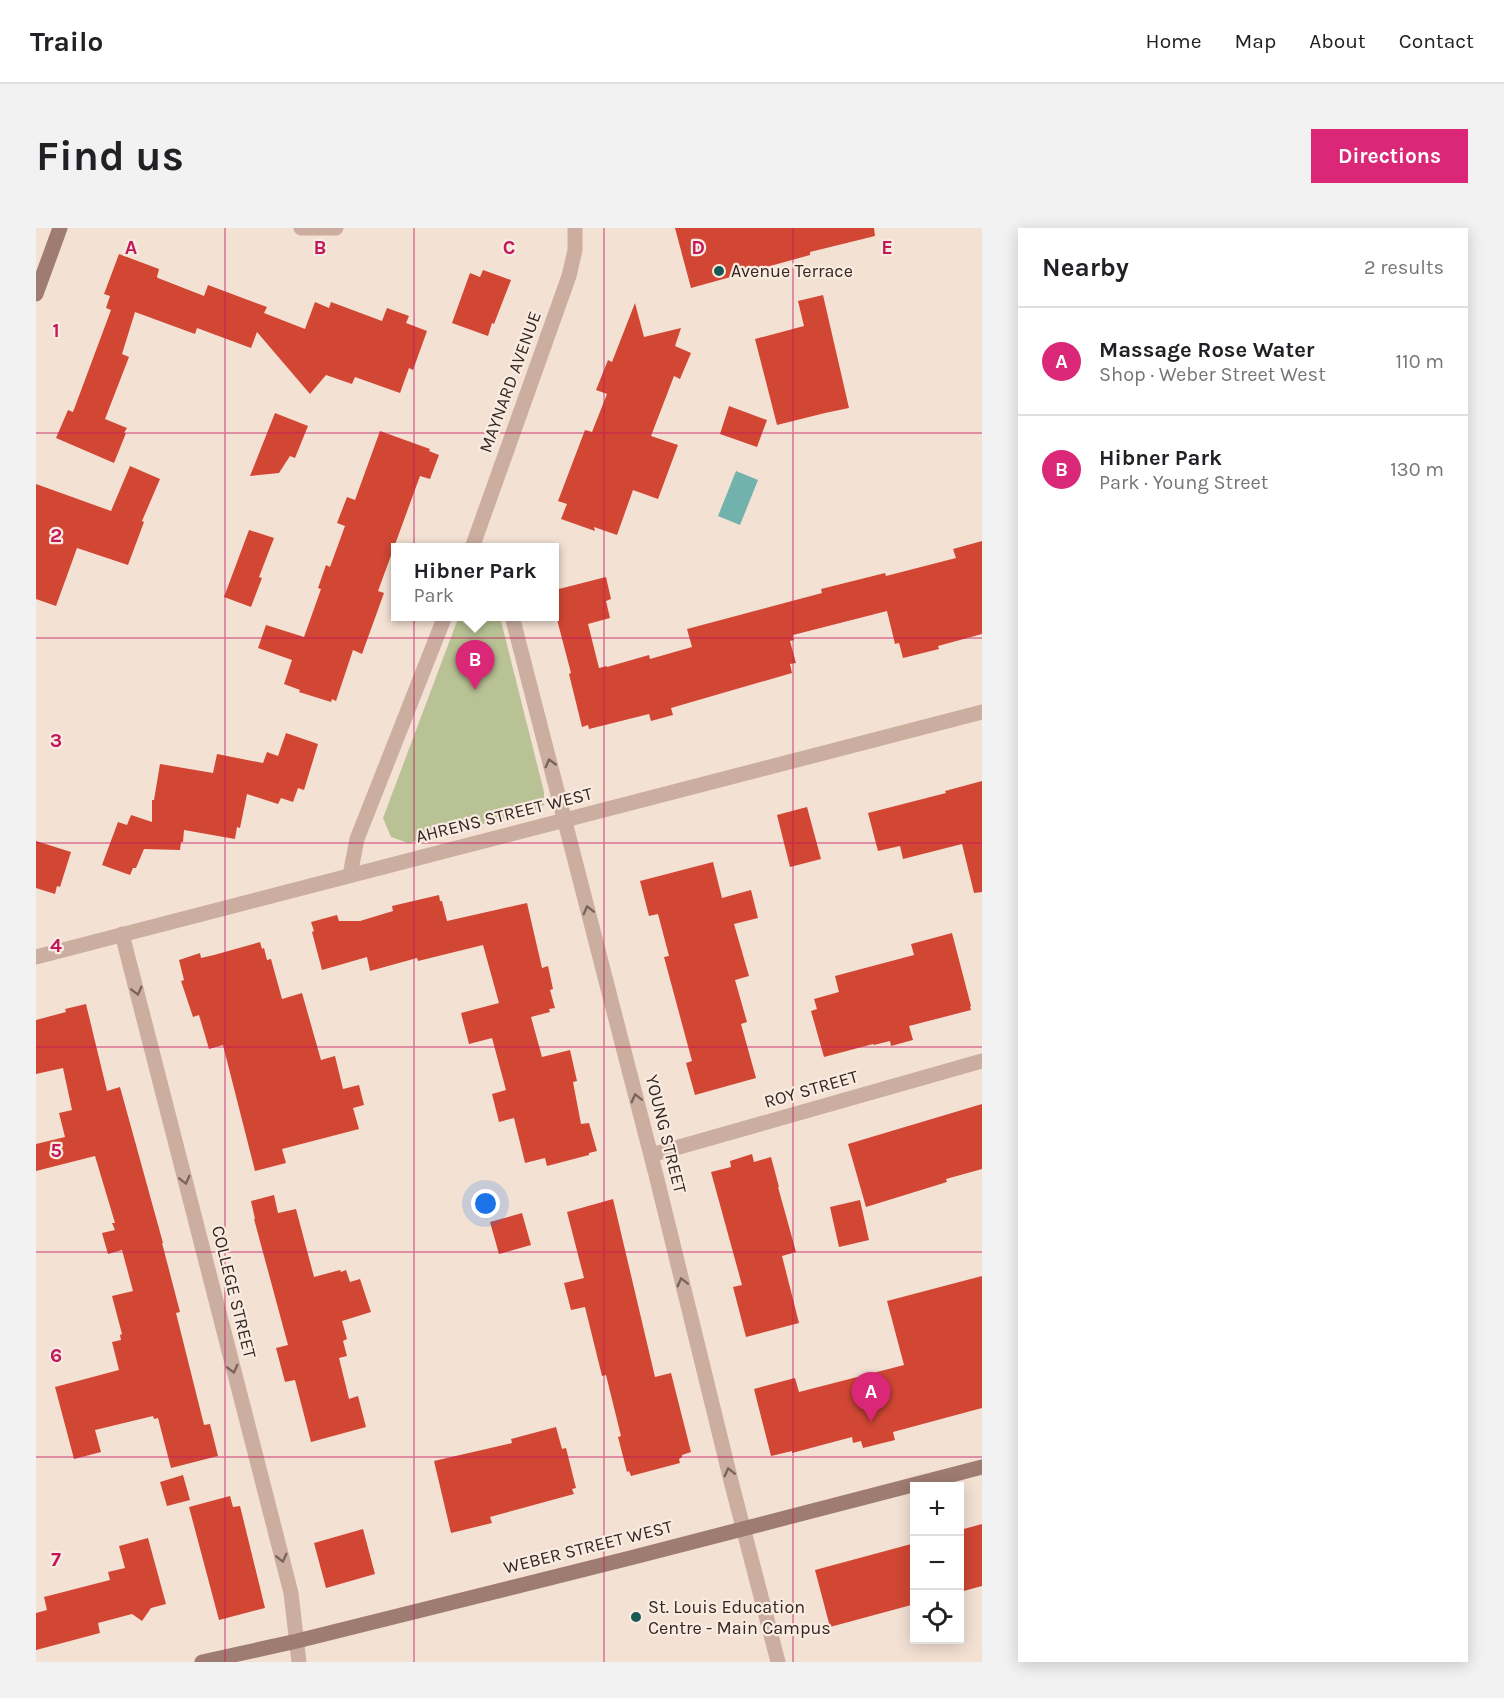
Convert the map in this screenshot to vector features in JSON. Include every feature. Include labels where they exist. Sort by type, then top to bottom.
[{"type":"main road","points":[[36,294],[60,228]]},
{"type":"main road","name":"WEBER STREET WEST","points":[[202,1662],[297,1641],[982,1467]]},
{"type":"street","points":[[301,228],[336,228]]},
{"type":"street","name":"MAYNARD AVENUE","points":[[474,543],[569,276],[575,250],[575,228]]},
{"type":"street","points":[[350,875],[357,838],[443,621]]},
{"type":"street","name":"YOUNG STREET","points":[[513,621],[651,1155],[778,1662]]},
{"type":"street","name":"AHRENS STREET WEST","points":[[36,957],[982,712]]},
{"type":"street","name":"COLLEGE STREET","points":[[122,934],[291,1593],[299,1662]]},
{"type":"street","name":"ROY STREET","points":[[651,1155],[982,1061]]},
{"type":"green space","points":[[457,621],[501,621],[544,792],[544,805],[534,811],[408,843],[391,837],[383,818]]},
{"type":"water","points":[[736,471],[758,480],[740,525],[718,516]]},
{"type":"building","name":"Avenue Terrace","points":[[675,228],[874,228],[875,236],[810,252],[810,255],[691,288]]},
{"type":"building","points":[[119,254],[159,269],[158,278],[204,296],[208,285],[267,307],[264,313],[305,329],[315,302],[329,308],[331,302],[382,321],[387,308],[409,316],[406,323],[427,331],[413,370],[409,368],[400,393],[355,377],[352,384],[326,375],[310,394],[257,332],[251,348],[197,328],[195,334],[135,312],[122,354],[129,357],[105,419],[127,428],[114,463],[56,438],[68,410],[73,412],[111,310],[106,308],[110,296],[104,294]]},
{"type":"building","points":[[483,270],[511,280],[488,336],[452,323],[470,273],[480,277]]},
{"type":"building","points":[[823,295],[849,408],[777,425],[755,339],[804,326],[798,301]]},
{"type":"building","points":[[635,303],[644,337],[681,328],[675,346],[691,353],[680,379],[674,376],[651,436],[678,445],[658,499],[633,490],[617,535],[594,527],[595,531],[561,519],[567,504],[558,501],[585,430],[592,432],[607,394],[596,390],[608,360],[612,362]]},
{"type":"building","points":[[729,406],[767,420],[757,447],[720,434]]},
{"type":"building","points":[[275,413],[308,426],[295,458],[290,456],[279,473],[250,476]]},
{"type":"building","points":[[380,431],[430,449],[429,451],[439,455],[430,479],[420,476],[396,543],[391,543],[391,555],[378,591],[384,593],[362,654],[353,650],[336,701],[332,699],[331,702],[299,692],[300,690],[284,684],[292,660],[258,648],[266,625],[304,637],[321,589],[318,588],[326,565],[330,567],[345,526],[337,523],[347,497],[355,500]]},
{"type":"building","points":[[130,466],[160,479],[142,521],[144,522],[128,565],[77,548],[56,606],[36,599],[36,484],[111,511]]},
{"type":"building","points":[[249,530],[274,538],[259,577],[262,578],[251,607],[224,597]]},
{"type":"building","points":[[982,541],[982,634],[938,646],[939,649],[903,658],[899,643],[895,644],[887,611],[793,635],[794,640],[790,641],[796,663],[790,664],[792,673],[671,708],[673,715],[651,721],[649,714],[589,729],[588,725],[582,727],[557,621],[559,589],[606,577],[611,599],[606,601],[610,618],[588,624],[599,668],[649,655],[650,659],[692,647],[687,629],[822,593],[821,589],[885,573],[886,576],[956,558],[953,549]]},
{"type":"building","points":[[286,733],[318,744],[304,790],[298,788],[293,802],[281,798],[278,804],[247,794],[240,828],[237,827],[235,839],[184,830],[180,850],[144,849],[136,868],[133,868],[130,875],[102,865],[118,822],[127,825],[131,815],[152,822],[152,800],[154,800],[160,764],[213,773],[217,754],[263,763],[267,752],[278,756]]},
{"type":"building","points":[[982,781],[982,892],[974,893],[962,844],[903,859],[900,846],[878,851],[868,813],[946,793],[945,791]]},
{"type":"building","points":[[807,807],[821,859],[790,867],[777,815]]},
{"type":"building","points":[[36,841],[71,852],[60,887],[57,886],[55,894],[36,888]]},
{"type":"building","points":[[713,862],[722,898],[751,890],[758,918],[734,924],[749,976],[735,980],[747,1022],[741,1024],[756,1078],[695,1095],[686,1063],[692,1061],[664,957],[669,956],[658,914],[649,916],[640,881]]},
{"type":"building","points":[[439,895],[447,921],[527,903],[542,968],[548,966],[553,989],[550,990],[555,1008],[549,1009],[550,1012],[531,1017],[542,1057],[570,1050],[577,1081],[573,1082],[581,1124],[589,1123],[597,1151],[547,1166],[545,1158],[525,1163],[514,1118],[499,1122],[492,1094],[506,1090],[492,1038],[469,1044],[461,1013],[499,1003],[483,945],[418,961],[417,958],[370,971],[367,957],[322,970],[311,922],[337,915],[339,921],[360,921],[393,911],[392,906]]},
{"type":"building","points":[[952,933],[971,1010],[909,1026],[913,1040],[891,1046],[890,1041],[873,1044],[824,1057],[811,1011],[817,1009],[814,999],[839,992],[835,976],[914,955],[911,944]]},
{"type":"building","points":[[260,942],[267,960],[271,959],[282,999],[302,993],[321,1060],[335,1056],[343,1089],[359,1085],[364,1105],[353,1108],[359,1129],[282,1149],[286,1163],[255,1171],[223,1045],[209,1049],[199,1015],[193,1017],[181,981],[184,980],[179,960],[200,953],[201,958]]},
{"type":"building","points":[[86,1004],[107,1091],[120,1087],[163,1243],[180,1312],[176,1313],[204,1425],[210,1424],[218,1456],[171,1468],[158,1418],[154,1419],[153,1416],[95,1430],[101,1452],[74,1459],[55,1387],[119,1370],[112,1342],[121,1340],[120,1335],[122,1334],[112,1296],[133,1291],[122,1250],[108,1254],[102,1233],[115,1230],[112,1223],[115,1223],[95,1156],[36,1171],[36,1144],[65,1137],[59,1113],[72,1110],[63,1068],[36,1074],[36,1020]]},
{"type":"building","points":[[982,1104],[982,1169],[866,1207],[848,1144]]},
{"type":"building","points":[[752,1154],[754,1162],[771,1157],[796,1252],[782,1256],[799,1323],[746,1337],[733,1287],[742,1285],[711,1172],[731,1167],[730,1161]]},
{"type":"building","points":[[274,1195],[278,1213],[296,1209],[314,1277],[346,1270],[350,1282],[360,1279],[371,1312],[342,1321],[347,1339],[343,1341],[347,1356],[339,1358],[349,1399],[358,1396],[366,1427],[311,1442],[295,1380],[285,1382],[276,1348],[288,1345],[251,1201]]},
{"type":"building","points":[[613,1199],[655,1377],[671,1373],[691,1452],[682,1455],[679,1459],[680,1463],[631,1476],[629,1471],[627,1472],[606,1375],[602,1376],[585,1307],[571,1310],[564,1283],[584,1278],[567,1212]]},
{"type":"building","points":[[860,1200],[869,1240],[839,1247],[830,1207]]},
{"type":"building","points":[[522,1213],[531,1245],[499,1254],[490,1222]]},
{"type":"building","points":[[982,1276],[982,1408],[893,1432],[895,1440],[863,1448],[861,1441],[853,1443],[852,1437],[792,1453],[792,1451],[771,1456],[754,1389],[795,1378],[799,1392],[904,1365],[887,1301]]},
{"type":"building","points":[[556,1427],[562,1449],[566,1448],[576,1488],[572,1489],[574,1494],[490,1517],[492,1523],[451,1533],[434,1461],[512,1443],[511,1439]]},
{"type":"building","points":[[183,1475],[190,1500],[167,1506],[160,1482]]},
{"type":"building","points":[[230,1496],[233,1507],[240,1506],[265,1608],[219,1620],[189,1507]]},
{"type":"building","points":[[982,1524],[982,1586],[964,1591],[964,1536],[964,1529]]},
{"type":"building","points":[[363,1529],[375,1574],[326,1588],[314,1543]]},
{"type":"building","points":[[148,1538],[166,1604],[151,1608],[142,1621],[132,1614],[98,1623],[100,1633],[36,1650],[36,1613],[47,1610],[44,1597],[110,1580],[108,1572],[125,1568],[119,1546]]},
{"type":"building","points":[[910,1544],[910,1605],[830,1627],[815,1570]]},
{"type":"place","name":"Avenue Terrace","points":[[719,271]]},
{"type":"place","name":"Hibner Park","points":[[475,690]]},
{"type":"place","name":"Massage Rose Water","points":[[871,1422]]},
{"type":"place","name":"St. Louis Education Centre - Main Campus","points":[[636,1617]]}]
